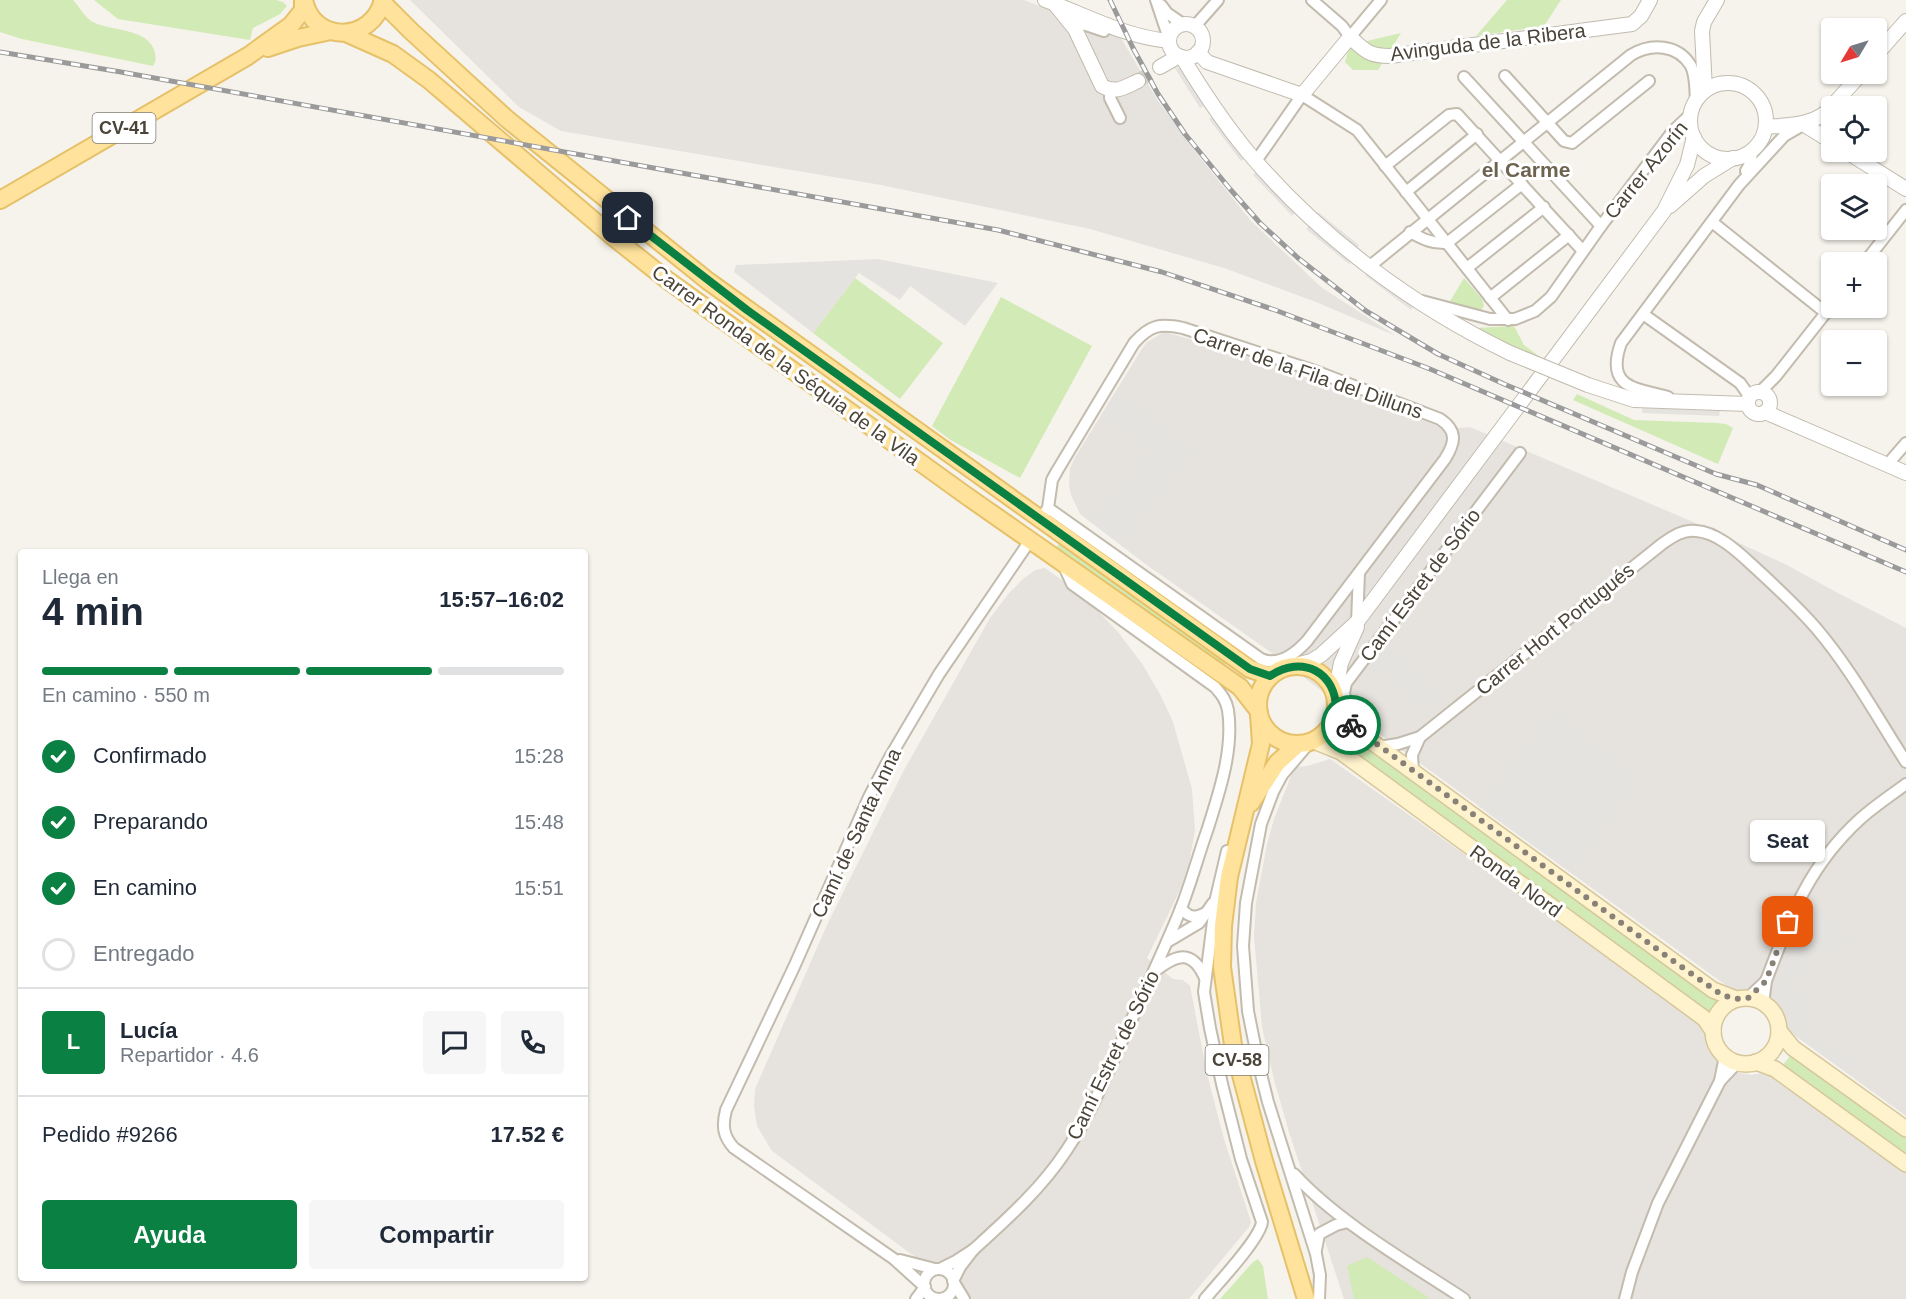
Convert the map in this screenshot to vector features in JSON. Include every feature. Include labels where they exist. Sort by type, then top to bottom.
[{"type":"main road","name":"Carrer Ronda de la Séquia de la Vila","points":[[304,0],[311,17],[320,26],[393,54],[429,81],[666,279],[827,397],[1240,687],[1258,712]]},
{"type":"main road","name":"CV-41","points":[[0,200],[248,56],[291,25],[303,10],[304,0]]},
{"type":"main road","name":"Carrer Ronda de la Séquia de la Vila","points":[[383,1],[411,32],[507,119],[690,267],[747,310],[1044,514],[1250,669],[1268,668]]},
{"type":"main road","points":[[338,32],[362,28],[371,22],[383,1]]},
{"type":"main road","name":"CV-41","points":[[248,56],[298,38],[338,32]]},
{"type":"main road","points":[[1296,665],[1308,667],[1329,681],[1335,693],[1336,711],[1332,723],[1324,733],[1307,742],[1286,743],[1267,730],[1258,712],[1258,697],[1268,668],[1279,670],[1296,665]]},
{"type":"main road","name":"Ronda Nord","points":[[1336,711],[1379,747],[1713,990],[1749,1000]]},
{"type":"main road","name":"CV-58","points":[[1258,712],[1261,744],[1229,877],[1223,926],[1222,967],[1233,1046],[1306,1299]]},
{"type":"main road","name":"Ronda Nord","points":[[1307,742],[1341,752],[1697,1013],[1713,1031]]},
{"type":"main road","name":"CV-58","points":[[1245,814],[1277,763],[1307,742]]},
{"type":"main road","points":[[1756,1062],[1765,1058],[1773,1050],[1779,1031],[1777,1020],[1772,1010],[1749,1000],[1727,1004],[1714,1020],[1713,1031],[1718,1049],[1731,1060],[1756,1062],[1775,1069],[1906,1164]]},
{"type":"main road","points":[[1779,1031],[1793,1048],[1906,1130]]},
{"type":"street","points":[[1157,0],[1167,13],[1198,29],[1203,38],[1201,48],[1191,57],[1181,57],[1160,67]]},
{"type":"street","points":[[1157,0],[1172,50],[1181,57],[1208,99],[1256,161],[1302,210],[1370,266],[1415,299],[1465,331],[1510,353],[1588,385],[1634,400],[1682,402],[1753,397],[1776,376],[1821,318]]},
{"type":"street","points":[[1169,40],[1173,29],[1189,25],[1218,0]]},
{"type":"street","points":[[1312,0],[1342,26],[1350,37]]},
{"type":"street","points":[[1256,161],[1302,95],[1381,0]]},
{"type":"street","name":"Avinguda de la Ribera","points":[[1350,37],[1368,53],[1376,56],[1390,56],[1632,24],[1641,16],[1650,0]]},
{"type":"street","points":[[1700,95],[1715,85],[1726,82],[1748,88],[1756,95],[1763,105],[1766,127],[1752,150],[1743,156],[1733,158],[1721,158],[1710,154],[1700,147],[1690,126],[1690,115],[1700,95],[1702,31],[1704,22],[1717,0]]},
{"type":"street","points":[[1050,2],[1115,28],[1156,40],[1169,40]]},
{"type":"street","points":[[1050,2],[1075,29],[1102,86],[1110,90],[1118,90],[1138,81]]},
{"type":"street","points":[[1887,43],[1906,21]]},
{"type":"street","points":[[1075,29],[1083,24],[1108,32],[1115,28]]},
{"type":"street","points":[[1370,266],[1546,122],[1641,49],[1666,48],[1684,57],[1692,68],[1700,95]]},
{"type":"street","points":[[1198,52],[1208,62],[1302,95],[1357,130],[1508,320]]},
{"type":"street","points":[[1198,52],[1208,99]]},
{"type":"street","points":[[1505,76],[1564,141],[1572,143],[1649,81]]},
{"type":"street","name":"Carrer Azorín","points":[[1464,77],[1601,226]]},
{"type":"street","points":[[1842,96],[1852,84]]},
{"type":"street","points":[[1110,90],[1110,98],[1120,118]]},
{"type":"street","points":[[1385,166],[1449,115],[1455,113],[1461,116],[1583,251]]},
{"type":"street","name":"Carrer Azorín","points":[[1415,299],[1490,319],[1508,320],[1529,314],[1544,304],[1673,131],[1690,115]]},
{"type":"street","points":[[1739,184],[1784,136],[1821,116]]},
{"type":"street","points":[[1766,127],[1803,124],[1821,135]]},
{"type":"street","points":[[1406,192],[1477,134]]},
{"type":"street","points":[[1296,665],[1311,661],[1321,655],[1359,619],[1664,212],[1687,165],[1694,137]]},
{"type":"street","points":[[1682,402],[1636,390],[1626,385],[1619,374],[1616,360],[1621,343],[1739,184],[1751,162],[1752,150]]},
{"type":"street","points":[[1664,212],[1704,176],[1733,158]]},
{"type":"street","points":[[1863,162],[1906,189]]},
{"type":"street","points":[[1410,232],[1429,242],[1447,243],[1522,184]]},
{"type":"street","points":[[1467,268],[1544,207]]},
{"type":"street","points":[[1872,252],[1906,210]]},
{"type":"street","points":[[1712,222],[1821,304]]},
{"type":"street","points":[[1490,298],[1569,235]]},
{"type":"street","points":[[1643,314],[1740,383],[1753,397],[1754,413],[1765,412],[1906,473]]},
{"type":"street","name":"Carrer de la Fila del Dilluns","points":[[1044,514],[1052,480],[1134,343],[1145,332],[1159,326],[1183,328],[1315,371],[1440,419],[1450,427],[1453,444],[1445,459],[1359,573]]},
{"type":"street","points":[[1887,465],[1906,443]]},
{"type":"street","name":"Camí Estret de Sório","points":[[1350,724],[1344,693],[1346,683],[1520,453]]},
{"type":"street","name":"Carrer Ronda de la Séquia de la Vila","points":[[1044,514],[1218,628],[1268,668]]},
{"type":"street","name":"Carrer Hort Portugués","points":[[1379,747],[1420,737],[1662,544],[1683,532],[1695,530],[1717,538],[1745,559],[1768,579],[1815,628],[1840,660],[1906,762]]},
{"type":"street","name":"Camí de Santa Anna","points":[[894,1259],[734,1149],[726,1140],[723,1122],[726,1110],[794,967],[869,797],[890,757],[944,666],[1031,539]]},
{"type":"street","name":"Carrer Ronda de la Séquia de la Vila","points":[[1062,561],[1072,584],[1215,687],[1224,698],[1228,711],[1228,742],[1223,775],[1207,830]]},
{"type":"street","points":[[1335,693],[1341,663],[1359,619],[1359,573]]},
{"type":"street","points":[[1268,668],[1274,661],[1297,652],[1359,573]]},
{"type":"street","points":[[1218,628],[1224,651]]},
{"type":"street","points":[[1413,772],[1412,755],[1420,737]]},
{"type":"street","points":[[1307,742],[1282,775],[1266,809],[1254,859],[1243,927],[1245,984],[1252,1035],[1268,1102],[1316,1254],[1320,1275],[1319,1299]]},
{"type":"street","points":[[1749,1000],[1766,981],[1796,904],[1820,865],[1860,819],[1906,784]]},
{"type":"street","points":[[1205,1299],[1253,1241],[1261,1229],[1262,1222],[1241,1159],[1206,1011],[1204,992],[1216,898],[1232,833],[1249,792]]},
{"type":"street","name":"Camí Estret de Sório","points":[[937,1269],[956,1262],[973,1250],[1024,1203],[1068,1149],[1104,1082],[1167,942],[1207,830]]},
{"type":"street","points":[[1167,942],[1194,927],[1204,918],[1216,898]]},
{"type":"street","points":[[1181,908],[1193,917],[1198,917],[1209,910]]},
{"type":"street","points":[[1152,973],[1171,960],[1184,957],[1194,961],[1204,978]]},
{"type":"street","points":[[1625,1299],[1632,1272],[1658,1203],[1731,1060]]},
{"type":"street","points":[[1291,1172],[1303,1185],[1348,1222],[1464,1299]]},
{"type":"street","points":[[1316,1254],[1319,1234],[1336,1225],[1348,1222]]},
{"type":"street","name":"Camí Estret de Sório","points":[[953,1281],[973,1250]]},
{"type":"street","points":[[894,1259],[948,1273],[964,1299]]},
{"type":"street","points":[[894,1259],[930,1296]]},
{"type":"street","points":[[930,1296],[925,1278],[927,1274],[937,1269]]},
{"type":"street","points":[[916,1299],[930,1296],[945,1297],[953,1286],[953,1281]]},
{"type":"shaded area","points":[[410,0],[1024,0],[1121,38],[1158,101],[1251,221],[1321,287],[1396,336],[1316,302],[1224,268],[1090,229],[881,185],[561,131],[519,107]]},
{"type":"shaded area","points":[[1174,67],[1180,68],[1204,106],[1200,108]]},
{"type":"shaded area","points":[[1212,117],[1244,159],[1241,161],[1209,119]]},
{"type":"shaded area","points":[[1256,172],[1295,213],[1292,216],[1253,175]]},
{"type":"shaded area","points":[[1318,212],[1359,245],[1356,249],[1315,215]]},
{"type":"shaded area","points":[[1309,226],[1352,261],[1349,264],[1306,229]]},
{"type":"shaded area","points":[[878,259],[998,283],[965,326],[910,286],[900,300],[859,273],[813,333],[734,272],[736,265]]},
{"type":"shaded area","points":[[1368,273],[1413,307],[1411,310],[1366,276]]},
{"type":"shaded area","points":[[1164,332],[1319,380],[1446,429],[1470,427],[1691,521],[1787,565],[1906,628],[1906,1116],[1269,651],[1144,563],[1080,514],[1069,485],[1070,469],[1074,459],[1146,343]]},
{"type":"shaded area","points":[[1118,388],[1199,451],[1123,545],[1088,520],[1146,450],[1100,417]]},
{"type":"shaded area","points":[[1642,408],[1720,411],[1719,416],[1642,413]]},
{"type":"shaded area","points":[[1045,568],[1096,609],[1118,632],[1143,665],[1173,722],[1192,789],[1195,830],[1189,864],[1179,892],[1147,958],[1173,979],[1183,980],[1190,986],[1207,1074],[1224,1139],[1251,1222],[1189,1299],[972,1299],[772,1151],[757,1126],[754,1106],[755,1089],[827,925],[904,770],[990,618],[1023,579],[1035,570]]},
{"type":"shaded area","points":[[1388,638],[1448,696],[1426,717],[1368,665]]},
{"type":"shaded area","points":[[1549,705],[1552,705],[1642,779],[1574,875],[1478,806]]},
{"type":"shaded area","points":[[1330,759],[1706,1025],[1708,1043],[1713,1055],[1727,1067],[1739,1073],[1752,1075],[1768,1072],[1906,1171],[1906,1299],[1344,1299],[1274,1080],[1262,1027],[1254,937],[1256,903],[1267,844],[1291,776],[1295,767]]},
{"type":"shaded area","points":[[1812,904],[1855,937],[1838,957],[1825,947],[1802,978],[1801,988],[1812,1001],[1804,1012],[1811,1017],[1803,1029],[1835,1053],[1841,1046],[1860,1060],[1849,1074],[1794,1035],[1789,1014],[1774,997],[1802,923]]},
{"type":"green space","points":[[0,0],[73,0],[91,21],[146,39],[152,45],[155,53],[155,63],[153,66],[22,39],[0,32]]},
{"type":"green space","points":[[94,0],[276,0],[287,6],[280,14],[253,28],[250,40],[118,19]]},
{"type":"green space","points":[[1507,0],[1561,0],[1544,26],[1476,36]]},
{"type":"green space","points":[[1401,33],[1378,70],[1353,70],[1345,62],[1350,45]]},
{"type":"green space","points":[[855,278],[943,343],[900,399],[813,333]]},
{"type":"green space","points":[[1464,278],[1482,299],[1484,306],[1481,310],[1476,311],[1449,303]]},
{"type":"green space","points":[[1001,297],[1092,346],[1020,478],[949,439],[932,426]]},
{"type":"green space","points":[[1514,326],[1524,345],[1540,357],[1539,359],[1476,328]]},
{"type":"green space","points":[[1577,394],[1634,420],[1717,423],[1733,428],[1718,464],[1573,400]]},
{"type":"green space","points":[[1061,541],[1228,660],[1222,668],[1055,549]]},
{"type":"green space","points":[[1344,729],[1720,999],[1708,1013],[1334,742]]},
{"type":"green space","points":[[1792,1054],[1906,1136],[1906,1158],[1780,1068]]},
{"type":"green space","points":[[1367,1257],[1431,1299],[1354,1299],[1347,1266]]},
{"type":"green space","points":[[1258,1259],[1263,1266],[1268,1299],[1220,1299],[1253,1262]]},
{"type":"tunnel","points":[[1138,81],[1160,67]]},
{"type":"railway","points":[[1110,0],[1158,94],[1185,134],[1230,189],[1260,223],[1298,258],[1366,311],[1438,354],[1504,384],[1716,474],[1757,485],[1906,550]]},
{"type":"railway","points":[[0,52],[998,230],[1162,272],[1275,310],[1430,369],[1906,572]]},
{"type":"way so far","points":[[1351,725],[1722,995],[1736,999],[1748,998],[1766,981],[1788,922]]},
{"type":"place","name":"Seat","points":[[1788,922]]},
{"type":"district","name":"el Carme","points":[[1526,169]]},
{"type":"route","points":[[628,218],[747,310],[1250,669],[1270,676],[1279,670],[1296,665],[1308,667],[1320,673],[1329,681],[1335,693],[1336,711],[1351,725]]}]
